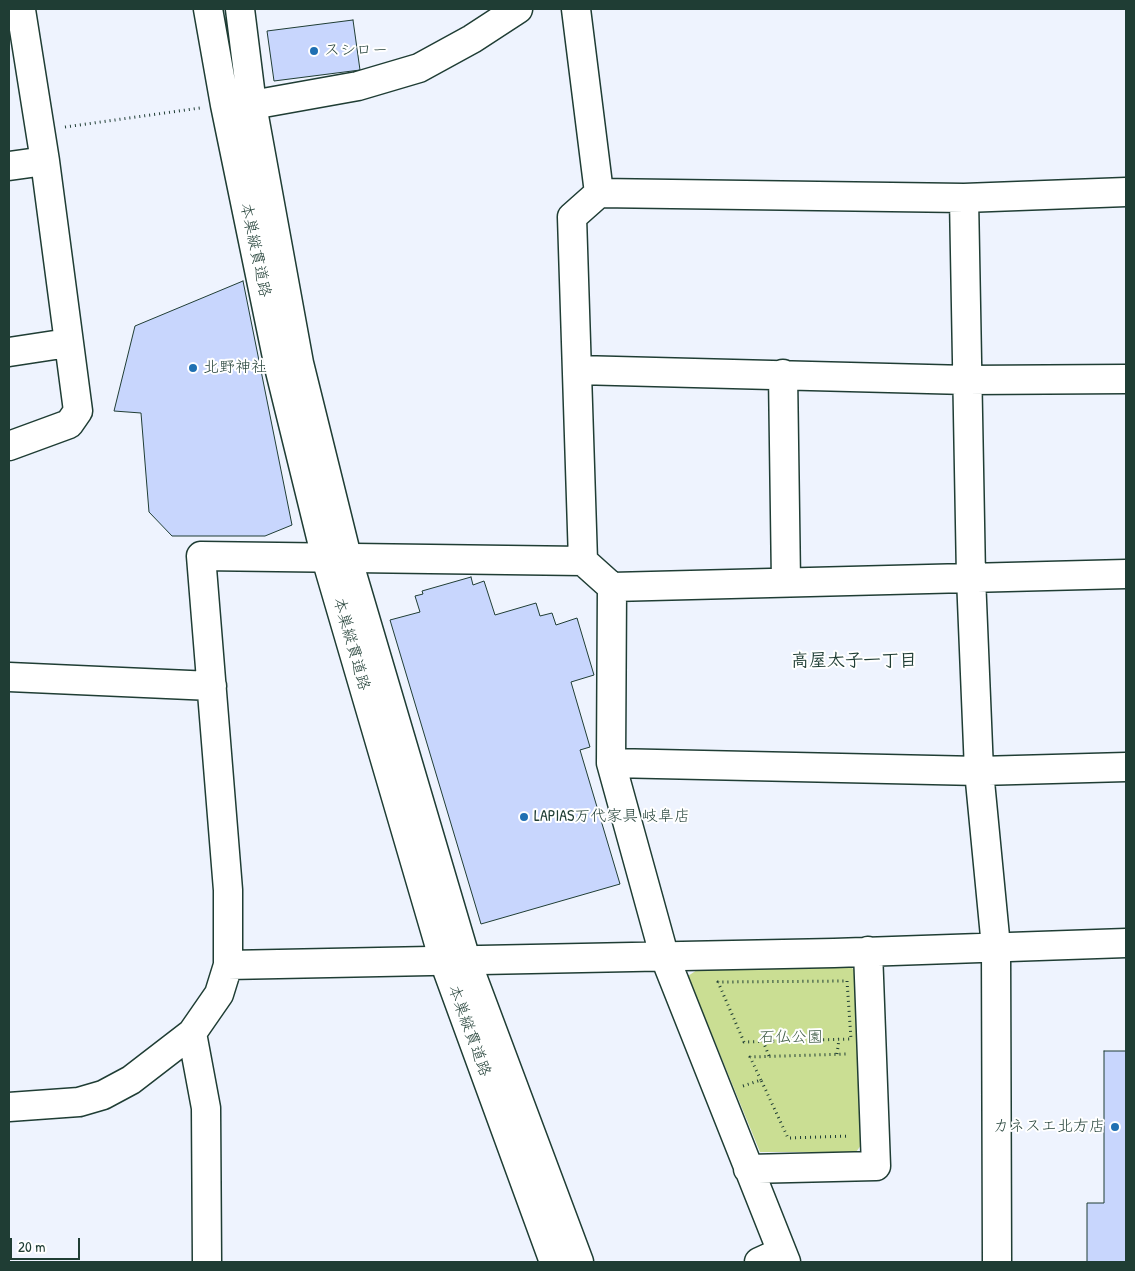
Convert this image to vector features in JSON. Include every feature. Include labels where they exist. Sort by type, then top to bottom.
[{"type":"street","name":"本巣縦貫道路","points":[[208,9],[224,105],[280,366],[455,961],[554,1262]]},
{"type":"street","name":"本巣縦貫道路","points":[[240,9],[252,105],[336,557]]},
{"type":"street","points":[[224,105],[252,105],[358,86],[419,68],[518,9]]},
{"type":"street","points":[[576,9],[599,193]]},
{"type":"street","points":[[9,12],[21,10],[45,161],[78,411],[69,424],[9,446]]},
{"type":"street","points":[[9,166],[45,161]]},
{"type":"street","points":[[583,561],[572,217],[599,193],[964,198],[1126,192]]},
{"type":"street","points":[[964,198],[971,577],[979,771],[996,947],[997,1262]]},
{"type":"street","points":[[9,352],[68,343]]},
{"type":"street","points":[[577,370],[967,380],[1126,379]]},
{"type":"street","points":[[783,374],[786,582]]},
{"type":"street","points":[[9,1107],[79,1102],[103,1095],[131,1080],[192,1033],[220,994],[228,965],[228,890],[202,556],[583,561],[612,587],[1126,574]]},
{"type":"street","points":[[612,587],[611,763],[664,955],[748,1169],[775,1259]]},
{"type":"street","points":[[9,677],[212,686]]},
{"type":"street","points":[[611,763],[979,771],[1126,767]]},
{"type":"street","points":[[228,965],[868,952],[1126,943]]},
{"type":"street","points":[[748,1169],[876,1166],[868,952]]},
{"type":"street","name":"本巣縦貫道路","points":[[455,961],[579,1262]]},
{"type":"street","points":[[192,1033],[206,1108],[207,1262]]},
{"type":"path","points":[[40,130],[224,105]]},
{"type":"path","points":[[847,981],[851,1039],[763,1041],[744,1042],[718,982],[847,981]]},
{"type":"path","points":[[837,1054],[838,1039]]},
{"type":"path","points":[[763,1041],[769,1056]]},
{"type":"path","points":[[847,1064],[847,1054],[750,1057],[788,1138],[850,1137],[850,1128]]},
{"type":"path","points":[[720,1096],[761,1080]]},
{"type":"green space","name":"石仏公園","points":[[849,965],[861,977],[865,1140],[856,1152],[760,1152],[688,976],[700,968]]},
{"type":"building","name":"スシロー","points":[[353,20],[360,70],[274,81],[267,31]]},
{"type":"building","name":"北野神社","points":[[243,281],[292,525],[265,536],[172,536],[149,512],[141,413],[114,411],[135,326]]},
{"type":"building","name":"LAPIAS万代家具 岐阜店","points":[[471,577],[473,585],[484,581],[495,615],[536,603],[540,616],[552,613],[556,625],[577,618],[594,675],[571,682],[590,747],[580,750],[620,884],[481,924],[390,620],[420,612],[415,596],[423,594],[422,591]]},
{"type":"building","name":"カネスエ北方店","points":[[1104,1051],[1126,1051],[1126,1262],[1087,1262],[1087,1203],[1104,1203]]},
{"type":"place","name":"スシロー","points":[[314,51]]},
{"type":"place","name":"北野神社","points":[[193,368]]},
{"type":"place","name":"LAPIAS万代家具 岐阜店","points":[[524,817]]},
{"type":"place","name":"カネスエ北方店","points":[[1115,1127]]},
{"type":"district","name":"高屋太子一丁目","points":[[854,661]]}]
